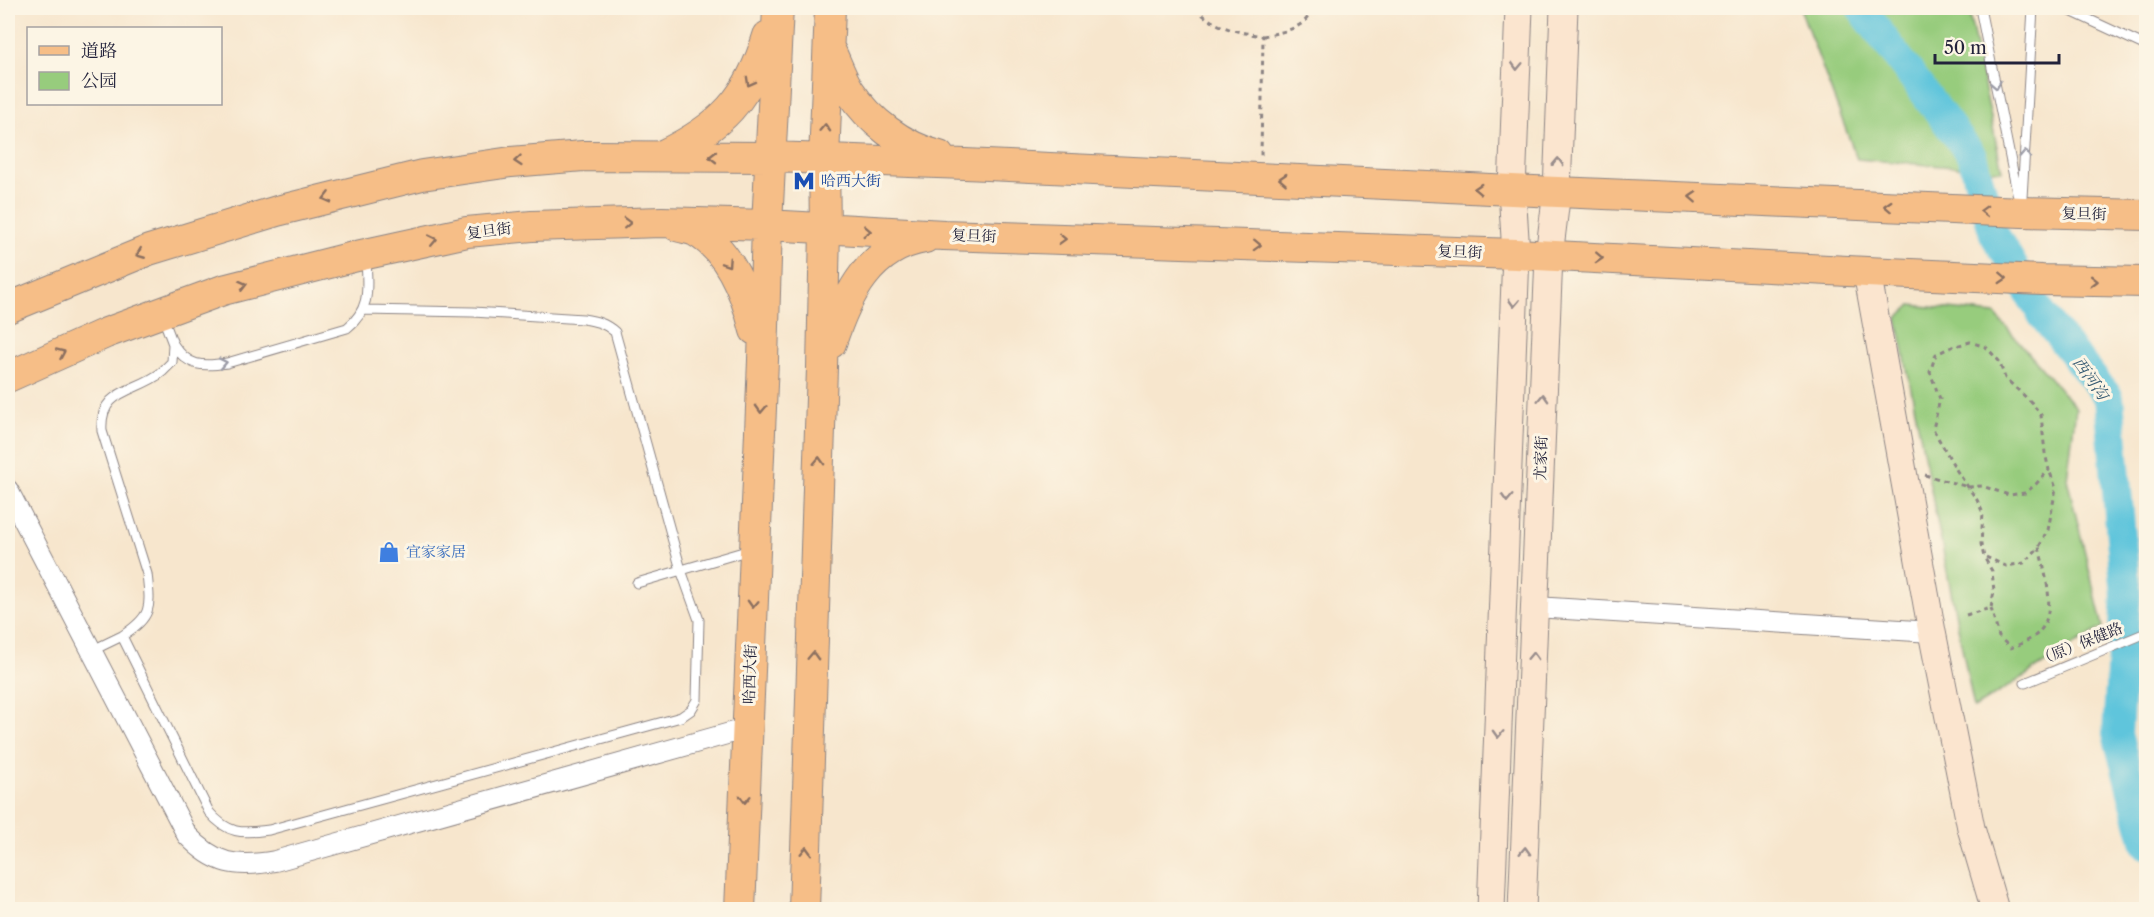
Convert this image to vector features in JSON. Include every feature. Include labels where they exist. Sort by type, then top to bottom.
[{"type":"main road","points":[[660,157],[686,144],[713,126],[740,99],[753,77],[777,8]]},
{"type":"main road","name":"哈西大街","points":[[740,909],[777,8]]},
{"type":"main road","points":[[804,909],[822,368],[824,160],[830,8]]},
{"type":"main road","points":[[1491,909],[1516,254],[1512,190],[1519,8]]},
{"type":"main road","name":"尤家街","points":[[1522,909],[1549,256],[1557,191],[1564,8]]},
{"type":"main road","points":[[829,47],[849,90],[871,118],[895,137],[925,153],[965,164]]},
{"type":"main road","points":[[8,308],[149,250],[277,211],[422,175],[511,162],[583,156],[772,157],[1557,191]]},
{"type":"main road","name":"复旦街","points":[[1557,191],[1947,209],[2146,215]]},
{"type":"main road","points":[[662,222],[695,231],[718,249],[747,299],[763,360]]},
{"type":"main road","name":"复旦街","points":[[8,377],[106,333],[223,290],[467,232],[532,226],[662,222],[767,225],[944,235],[1516,254],[2042,280],[2146,282]]},
{"type":"main road","points":[[822,368],[844,305],[861,278],[874,263],[898,245],[944,235]]},
{"type":"main road","points":[[1867,272],[1932,632],[1971,828],[1995,909]]},
{"type":"street","points":[[8,490],[187,835],[198,847],[230,864],[250,866],[275,861],[748,728]]},
{"type":"street","points":[[1535,607],[1932,632]]},
{"type":"lane","points":[[1980,8],[2022,212]]},
{"type":"lane","points":[[2022,212],[2033,8]]},
{"type":"lane","points":[[2064,8],[2146,46]]},
{"type":"lane","points":[[161,313],[173,344],[180,355],[198,364],[227,363],[346,327],[357,320],[363,310],[367,285],[365,255]]},
{"type":"lane","points":[[122,636],[209,812],[220,825],[238,833],[269,831],[681,717],[691,710],[697,700],[699,620],[681,570],[615,332],[608,325],[583,319],[363,310]]},
{"type":"lane","points":[[91,651],[139,625],[147,613],[150,599],[147,574],[102,431],[101,418],[106,405],[119,394],[161,373],[172,362],[173,344]]},
{"type":"lane","points":[[637,583],[755,549]]},
{"type":"lane","name":"（原）保健路","points":[[2025,683],[2146,633]]},
{"type":"path","points":[[1196,8],[1205,18],[1221,27],[1263,36],[1286,31],[1303,24],[1311,15],[1312,8]]},
{"type":"path","points":[[1260,178],[1263,36]]},
{"type":"path","points":[[1984,557],[2006,566],[2024,563],[2039,547],[2048,530],[2056,488],[2044,453],[2041,415],[2031,402],[2005,378],[1999,361],[1986,347],[1970,342],[1936,354],[1930,372],[1940,399],[1933,429],[1983,513],[1981,544],[1984,557],[1992,571],[1994,591],[1992,608],[1999,637],[2011,648],[2039,633],[2046,621],[2049,601],[2039,547]]},
{"type":"path","points":[[1903,468],[1968,487],[1982,486],[2009,495],[2025,493],[2049,470]]},
{"type":"path","points":[[1966,615],[1992,608]]},
{"type":"green space","points":[[1800,8],[1968,8],[2002,171],[1857,159]]},
{"type":"green space","points":[[1911,305],[1995,314],[2076,408],[2067,479],[2103,627],[1974,708],[1897,318]]},
{"type":"waterway","name":"西河沟","points":[[1861,8],[1972,156],[1994,234],[2043,316],[2109,398],[2126,595],[2117,734],[2146,844]]},
{"type":"place","name":"哈西大街","points":[[804,181]]},
{"type":"place","name":"宜家家居","points":[[389,552]]}]
